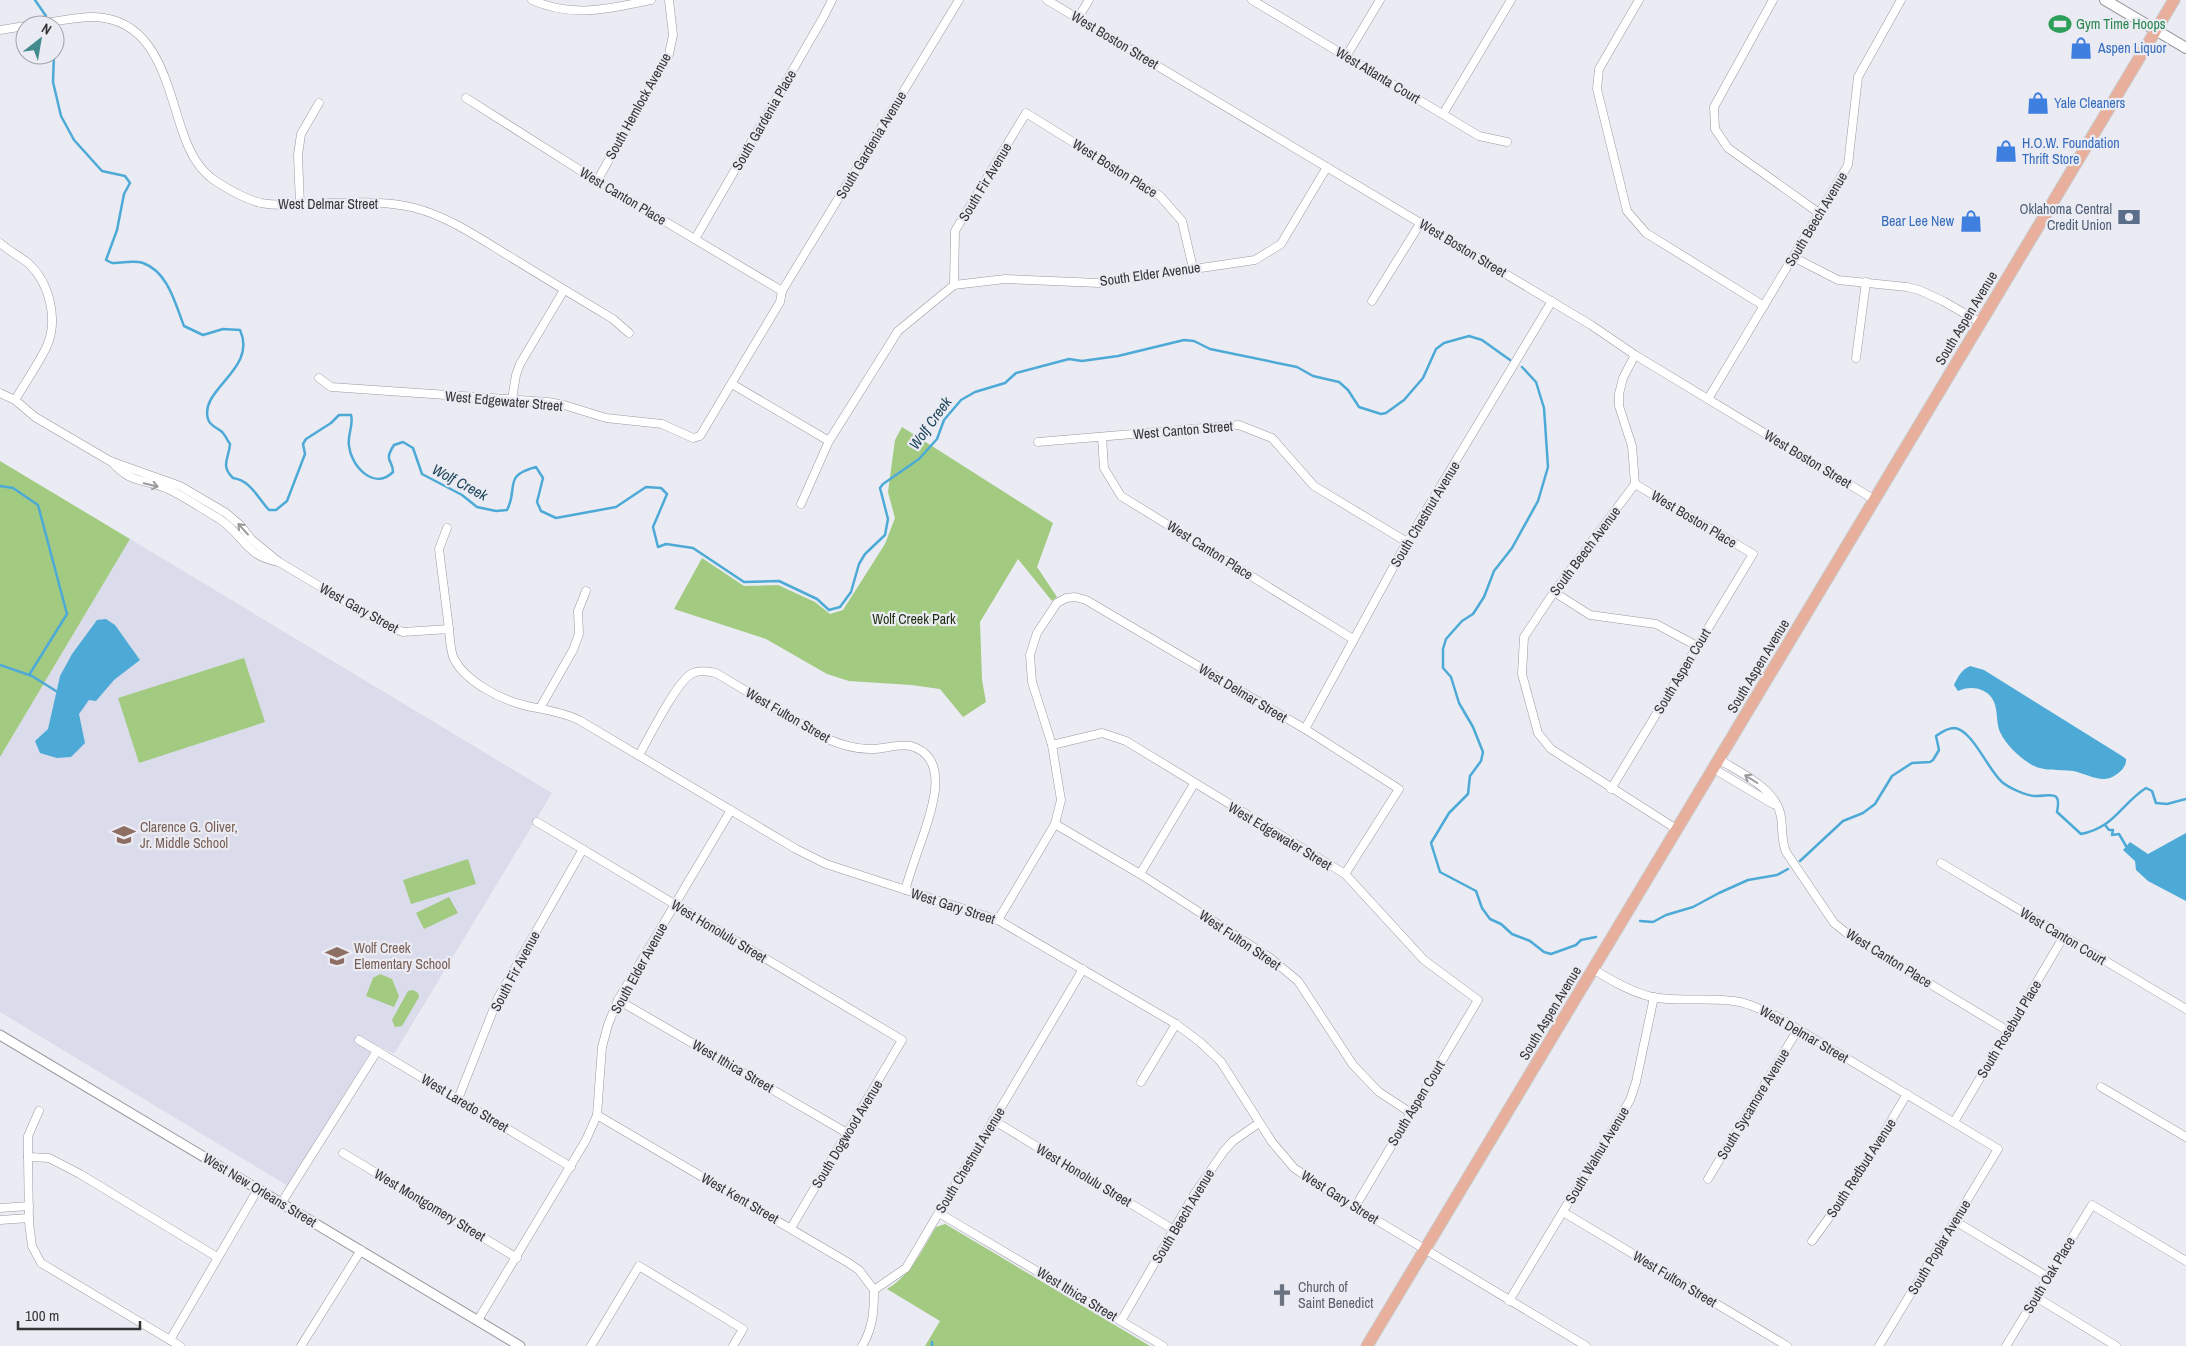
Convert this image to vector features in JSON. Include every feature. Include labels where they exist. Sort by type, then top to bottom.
[{"type":"main road","points":[[2105,0],[2186,48]]},
{"type":"main road","name":"South Aspen Avenue","points":[[1368,1346],[1424,1249],[1678,830],[2174,0]]},
{"type":"street","points":[[532,0],[558,10],[583,12],[651,0]]},
{"type":"street","name":"South Hemlock Avenue","points":[[597,181],[669,54],[673,35],[669,0]]},
{"type":"street","name":"South Gardenia Place","points":[[695,239],[832,0]]},
{"type":"street","name":"South Gardenia Avenue","points":[[782,291],[959,0]]},
{"type":"street","name":"West Boston Street","points":[[1047,0],[1552,301],[1635,355],[1875,500]]},
{"type":"street","points":[[1078,18],[1089,0]]},
{"type":"street","name":"West Atlanta Court","points":[[1252,0],[1479,136],[1507,142]]},
{"type":"street","points":[[1347,56],[1380,0]]},
{"type":"street","points":[[1443,114],[1511,0]]},
{"type":"street","points":[[1639,0],[1599,69],[1597,89],[1627,212],[1646,233],[1764,306]]},
{"type":"street","points":[[1772,0],[1714,107],[1715,129],[1728,148],[1819,213]]},
{"type":"street","name":"South Beech Avenue","points":[[1708,399],[1848,165],[1858,76],[1901,0]]},
{"type":"street","name":"West Delmar Street","points":[[65,20],[96,18],[114,21],[128,27],[140,36],[157,58],[170,89],[191,154],[202,169],[218,182],[252,200],[279,205],[372,202],[416,208],[447,220],[465,230],[613,319],[629,333]]},
{"type":"street","points":[[0,30],[15,28]]},
{"type":"street","name":"West Canton Place","points":[[466,98],[597,181],[782,291]]},
{"type":"street","points":[[300,205],[298,155],[301,134],[319,103]]},
{"type":"street","name":"West Boston Place","points":[[1026,113],[1160,196],[1182,221],[1193,268]]},
{"type":"street","name":"South Fir Avenue","points":[[954,285],[955,231],[1026,113]]},
{"type":"street","name":"South Elder Avenue","points":[[954,285],[1005,279],[1099,283],[1255,260],[1281,244],[1327,167]]},
{"type":"street","points":[[1372,301],[1420,222]]},
{"type":"street","points":[[0,243],[28,264],[42,281],[50,300],[52,323],[47,346],[15,400]]},
{"type":"street","points":[[1793,257],[1838,280],[1919,290],[1943,301],[1981,323]]},
{"type":"street","points":[[1856,358],[1866,282]]},
{"type":"street","points":[[802,504],[829,441],[898,331],[954,285]]},
{"type":"street","points":[[512,399],[520,364],[564,290]]},
{"type":"street","name":"West Edgewater Street","points":[[319,378],[331,386],[512,399],[564,405],[606,418],[662,424],[694,438],[700,436],[705,430],[780,302],[782,291]]},
{"type":"street","name":"South Chestnut Avenue","points":[[1305,729],[1407,542],[1552,301]]},
{"type":"street","points":[[1635,355],[1623,378],[1619,406],[1632,446],[1635,484]]},
{"type":"street","points":[[732,384],[829,441]]},
{"type":"street","name":"West Gary Street","points":[[0,393],[15,400],[35,417],[110,461],[121,473],[133,479],[167,489],[222,520],[255,554],[264,560],[279,562],[394,630],[412,632],[449,629],[454,658],[470,678],[503,698],[569,715],[811,857],[833,867],[998,920],[1176,1024],[1200,1042],[1221,1062],[1272,1142],[1294,1168],[1509,1301],[1586,1346]]},
{"type":"street","name":"West Canton Street","points":[[1038,442],[1239,425],[1272,438],[1314,486],[1407,542]]},
{"type":"street","name":"West Canton Place","points":[[1102,437],[1104,468],[1121,496],[1353,639]]},
{"type":"street","name":"South Beech Avenue","points":[[1611,789],[1551,749],[1538,733],[1522,674],[1524,637],[1554,592],[1635,484]]},
{"type":"street","name":"West Boston Place","points":[[1635,484],[1753,554]]},
{"type":"street","points":[[447,528],[439,549],[449,629]]},
{"type":"street","name":"South Aspen Court","points":[[1611,789],[1753,554]]},
{"type":"street","points":[[540,708],[573,650],[579,634],[578,611],[586,591]]},
{"type":"street","points":[[1554,592],[1590,615],[1656,624],[1697,646]]},
{"type":"street","name":"West Delmar Street","points":[[1052,745],[1032,682],[1030,655],[1037,633],[1057,603],[1066,598],[1075,597],[1086,600],[1305,729],[1399,789],[1345,874]]},
{"type":"street","name":"West Fulton Street","points":[[639,755],[681,683],[693,673],[699,671],[716,673],[825,738],[843,746],[870,749],[909,745],[922,751],[932,763],[936,783],[933,804],[905,890]]},
{"type":"street","name":"West Edgewater Street","points":[[1052,745],[1102,733],[1126,741],[1345,874],[1424,960],[1478,1000]]},
{"type":"street","points":[[998,920],[1055,824],[1061,800],[1052,745]]},
{"type":"street","name":"West Canton Place","points":[[1717,764],[1776,806],[1781,817],[1782,842],[1786,852],[1834,923],[1848,934],[2008,1031]]},
{"type":"street","points":[[1140,874],[1194,784]]},
{"type":"street","points":[[1611,789],[1678,830]]},
{"type":"street","name":"South Elder Avenue","points":[[478,1320],[571,1167],[597,1115],[602,1047],[618,1000],[731,810]]},
{"type":"street","name":"West Honolulu Street","points":[[537,822],[902,1040]]},
{"type":"street","name":"West Fulton Street","points":[[1055,824],[1140,874],[1270,957],[1298,981],[1353,1065],[1379,1092],[1411,1113]]},
{"type":"street","name":"South Fir Avenue","points":[[458,1099],[498,998],[583,849]]},
{"type":"street","name":"West Canton Court","points":[[1941,863],[2186,1010]]},
{"type":"street","name":"South Rosebud Place","points":[[1954,1122],[2064,936]]},
{"type":"street","name":"South Chestnut Avenue","points":[[874,1290],[906,1268],[1083,969]]},
{"type":"street","name":"West Delmar Street","points":[[1593,970],[1630,990],[1654,997],[1740,1002],[1769,1013],[1998,1148]]},
{"type":"street","name":"South Walnut Avenue","points":[[1509,1301],[1630,1100],[1636,1082],[1654,997]]},
{"type":"street","name":"West Ithica Street","points":[[618,1000],[847,1133]]},
{"type":"street","name":"South Aspen Court","points":[[1355,1207],[1478,1000]]},
{"type":"street","points":[[1141,1082],[1176,1024]]},
{"type":"street","name":"South Sycamore Avenue","points":[[1708,1180],[1798,1030]]},
{"type":"street","name":"West New Orleans Street","points":[[0,1035],[520,1346]]},
{"type":"street","name":"West Laredo Street","points":[[360,1040],[571,1167]]},
{"type":"street","name":"South Dogwood Avenue","points":[[791,1228],[902,1040]]},
{"type":"street","points":[[282,1202],[377,1050]]},
{"type":"street","points":[[2101,1086],[2186,1136]]},
{"type":"street","name":"South Redbud Avenue","points":[[1812,1241],[1852,1186],[1907,1094]]},
{"type":"street","points":[[39,1111],[28,1136],[28,1157],[29,1218],[32,1246],[41,1263],[180,1346]]},
{"type":"street","name":"West Kent Street","points":[[597,1115],[791,1228],[858,1270],[874,1290]]},
{"type":"street","name":"West Honolulu Street","points":[[993,1120],[1174,1230]]},
{"type":"street","name":"South Beech Avenue","points":[[1122,1321],[1195,1193],[1224,1151],[1233,1141],[1259,1123]]},
{"type":"street","name":"South Poplar Avenue","points":[[1879,1346],[1998,1148]]},
{"type":"street","name":"West Montgomery Street","points":[[343,1153],[517,1258]]},
{"type":"street","points":[[28,1157],[49,1158],[57,1162],[218,1257]]},
{"type":"street","points":[[170,1340],[258,1188]]},
{"type":"street","name":"South Oak Place","points":[[2006,1346],[2092,1205],[2186,1261]]},
{"type":"street","points":[[0,1208],[29,1206]]},
{"type":"street","name":"West Fulton Street","points":[[1563,1212],[1787,1346]]},
{"type":"street","name":"West Ithica Street","points":[[939,1213],[1163,1346]]},
{"type":"street","points":[[0,1220],[29,1218]]},
{"type":"street","points":[[1955,1221],[2048,1277]]},
{"type":"street","points":[[301,1346],[361,1250]]},
{"type":"street","points":[[591,1346],[638,1266],[743,1330],[733,1346]]},
{"type":"street","points":[[862,1346],[870,1332],[874,1313],[874,1290]]},
{"type":"street","points":[[2036,1297],[2116,1346]]},
{"type":"shaded area","points":[[130,539],[552,793],[394,1054],[375,1044],[288,1186],[0,1012],[0,757]]},
{"type":"green space","name":"Wolf Creek Park","points":[[902,427],[1053,523],[1037,567],[1057,597],[1052,601],[1018,559],[980,622],[982,680],[986,702],[963,717],[940,689],[849,681],[827,674],[766,639],[674,609],[702,558],[744,586],[778,585],[815,602],[830,614],[843,610],[885,544],[895,518],[888,492],[895,440]]},
{"type":"green space","points":[[0,461],[130,539],[0,757]]},
{"type":"green space","points":[[244,658],[265,722],[139,763],[118,698]]},
{"type":"green space","points":[[468,859],[476,884],[411,904],[403,880]]},
{"type":"green space","points":[[449,897],[458,913],[424,929],[416,913]]},
{"type":"green space","points":[[380,974],[392,979],[399,996],[394,1007],[366,996],[373,978]]},
{"type":"green space","points":[[413,990],[418,993],[419,997],[402,1026],[395,1027],[392,1020],[408,991]]},
{"type":"green space","points":[[945,1224],[1150,1346],[925,1346],[940,1321],[887,1289],[903,1277],[921,1253],[936,1227]]},
{"type":"water","points":[[106,619],[115,625],[140,660],[114,680],[96,701],[89,700],[79,714],[85,743],[71,757],[57,758],[40,753],[35,741],[48,729],[60,676],[72,654],[97,620]]},
{"type":"water","points":[[1970,666],[1984,670],[2122,756],[2126,759],[2123,768],[2113,777],[2101,779],[2073,771],[2042,769],[2027,762],[2014,751],[2003,737],[1991,697],[1983,691],[1974,688],[1958,691],[1954,685],[1962,672]]},
{"type":"water","points":[[2186,833],[2186,901],[2148,881],[2136,870],[2135,861],[2123,850],[2130,842],[2148,854]]},
{"type":"waterway","name":"Wolf Creek","points":[[35,0],[45,15]]},
{"type":"waterway","name":"Wolf Creek","points":[[54,65],[53,82],[61,116],[74,140],[102,171],[125,176],[130,183],[124,194],[117,230],[106,260],[112,263],[140,262],[152,267],[159,273],[170,289],[184,326],[203,335],[223,329],[240,330],[243,344],[241,356],[212,398],[208,408],[208,419],[212,425],[222,432],[230,444],[226,462],[229,473],[233,478],[239,479],[249,486],[269,510],[276,510],[287,501],[305,454],[303,444],[306,439],[331,423],[339,415],[351,415],[352,423],[349,442],[351,454],[359,468],[371,477],[378,479],[386,477],[393,472],[389,455],[394,445],[403,442],[413,448],[422,474],[462,495],[477,507],[496,511],[507,510],[515,478],[525,470],[536,467],[543,478],[537,502],[541,511],[556,518],[616,507],[646,487],[661,488],[667,494],[653,527],[658,547],[666,544],[693,548],[744,582],[779,581],[817,599],[829,610],[840,607],[851,592],[859,564],[865,554],[885,535],[888,519],[880,488],[883,484],[919,459],[937,439],[944,420],[961,400],[975,392],[1005,383],[1016,373],[1069,359],[1082,361],[1118,356],[1184,340],[1194,341],[1210,349],[1297,367],[1313,376],[1339,382],[1348,390],[1359,407],[1381,414],[1386,413],[1404,400],[1423,378],[1436,349],[1444,343],[1469,336],[1482,340],[1510,360]]},
{"type":"waterway","points":[[1522,367],[1536,382],[1544,408],[1548,467],[1538,501],[1512,548],[1494,571],[1484,597],[1473,614],[1462,621],[1446,639],[1443,649],[1443,668],[1451,677],[1459,703],[1473,727],[1483,752],[1481,761],[1470,776],[1468,794],[1449,813],[1431,843],[1440,872],[1476,891],[1482,908],[1490,919],[1501,924],[1512,934],[1530,941],[1544,952],[1551,954],[1576,945],[1581,940],[1596,937]]},
{"type":"waterway","points":[[0,486],[13,488],[38,505],[67,614],[29,675]]},
{"type":"waterway","points":[[0,665],[32,676],[56,691]]},
{"type":"waterway","name":"Wolf Creek","points":[[1800,861],[1843,821],[1863,813],[1875,804],[1892,776],[1912,763],[1930,762],[1933,760],[1939,750],[1936,736],[1951,728],[1961,730],[1967,735],[2005,784],[2017,791],[2030,795],[2053,795],[2056,797],[2058,800],[2057,812],[2081,834],[2102,827],[2146,788],[2152,791],[2156,803],[2167,804],[2186,799]]},
{"type":"waterway","points":[[2105,825],[2109,830],[2113,830],[2112,835],[2119,834],[2126,846]]},
{"type":"waterway","points":[[1640,921],[1653,922],[1666,915],[1693,907],[1748,880],[1777,875],[1788,869]]},
{"type":"place","name":"Gym Time Hoops","points":[[2060,24]]},
{"type":"place","name":"Aspen Liquor","points":[[2081,48]]},
{"type":"place","name":"Yale Cleaners","points":[[2038,103]]},
{"type":"place","name":"H.O.W. Foundation Thrift Store","points":[[2006,151]]},
{"type":"place","name":"Oklahoma Central Credit Union","points":[[2129,217]]},
{"type":"place","name":"Bear Lee New","points":[[1971,221]]},
{"type":"place","name":"Clarence G. Oliver, Jr. Middle School","points":[[124,835]]},
{"type":"place","name":"Wolf Creek Elementary School","points":[[337,956]]},
{"type":"place","name":"Church of Saint Benedict","points":[[1282,1295]]}]
